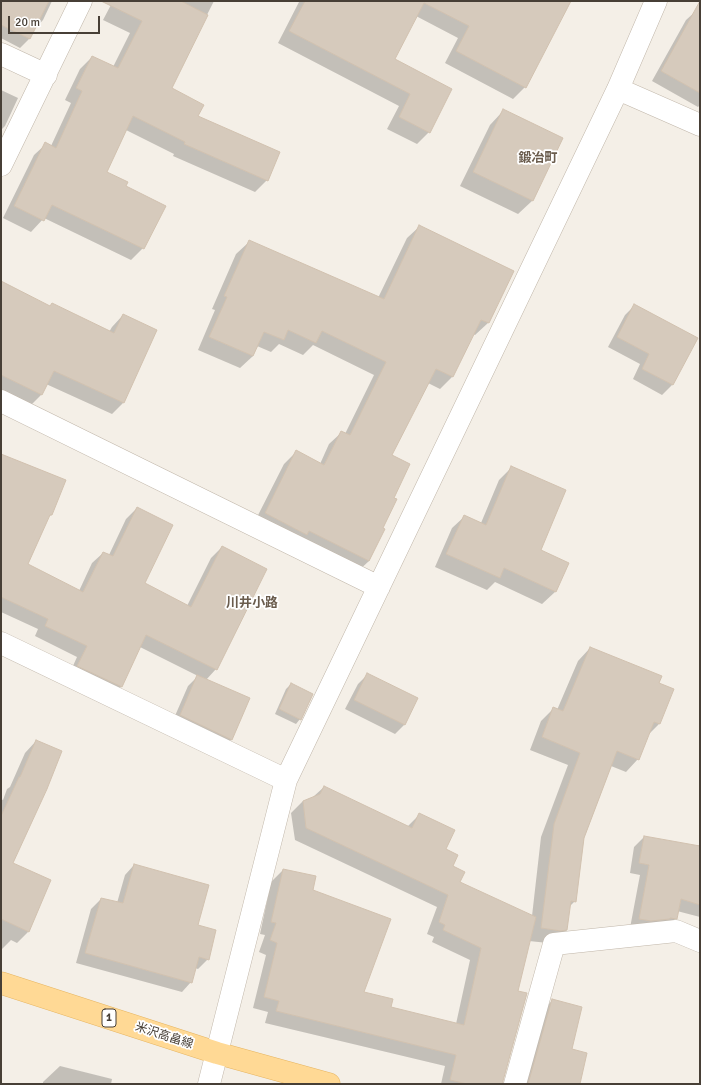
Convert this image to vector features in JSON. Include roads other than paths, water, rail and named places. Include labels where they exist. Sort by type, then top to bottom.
[{"type":"main road","name":"米沢高畠線","points":[[1,983],[217,1053],[329,1084]]},
{"type":"street","points":[[1,165],[81,1]]},
{"type":"street","points":[[209,1084],[286,780],[618,89],[656,1]]},
{"type":"street","points":[[1,54],[46,75]]},
{"type":"street","points":[[618,89],[700,125]]},
{"type":"street","points":[[1,401],[379,587]]},
{"type":"street","points":[[1,643],[286,780]]},
{"type":"street","points":[[515,1084],[554,944],[676,931],[700,941]]},
{"type":"district","name":"鍛冶町","points":[[538,159]]},
{"type":"district","name":"川井小路","points":[[252,604]]}]
